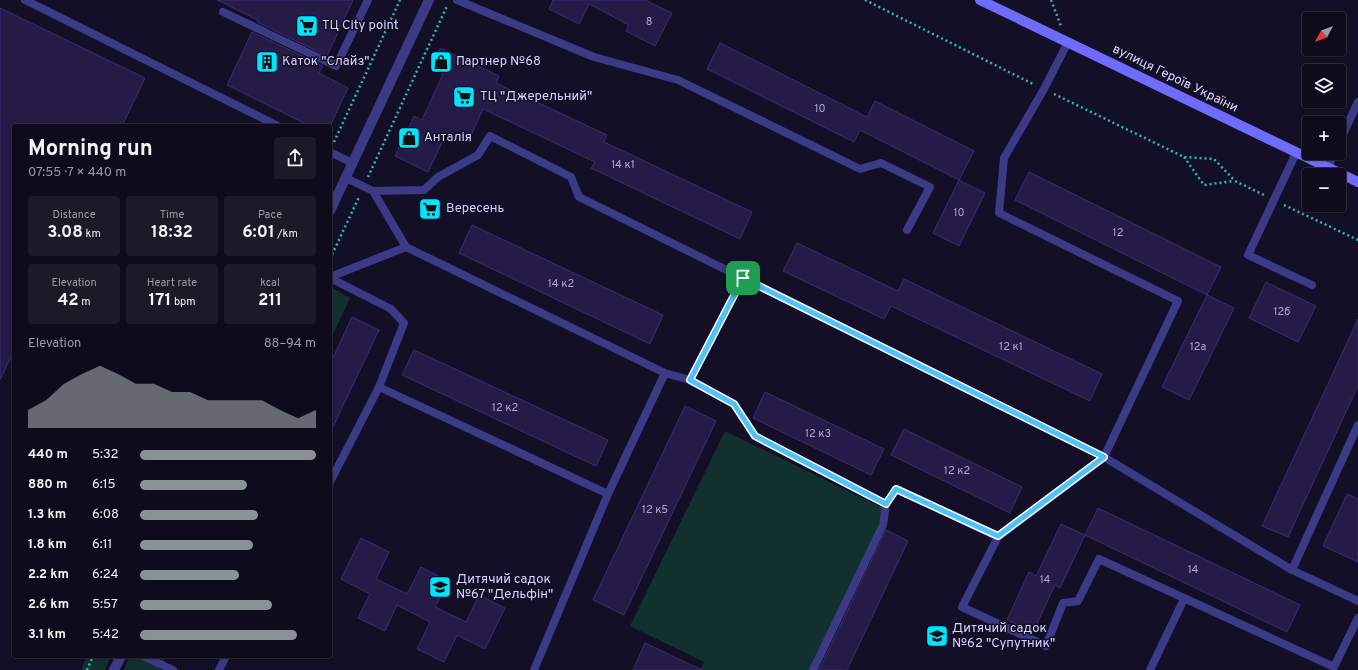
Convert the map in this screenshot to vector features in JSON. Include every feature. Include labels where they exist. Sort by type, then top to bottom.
[{"type":"main road","name":"вулиця Героїв України","points":[[980,0],[1328,168]]},
{"type":"main road","name":"вулиця Героїв України","points":[[1346,176],[1358,182]]},
{"type":"street","points":[[332,208],[429,0]]},
{"type":"street","points":[[114,670],[120,658]]},
{"type":"lane","points":[[25,0],[274,124]]},
{"type":"lane","points":[[223,12],[336,66],[368,0]]},
{"type":"lane","points":[[457,0],[594,57],[678,80],[860,169],[880,163],[930,187],[907,230]]},
{"type":"lane","points":[[1068,42],[1044,89],[1004,158],[999,213],[1178,301],[1104,457],[998,536],[962,607],[1046,646],[1063,603],[1078,602],[1099,559],[1337,668],[1358,618]]},
{"type":"lane","points":[[1346,128],[1358,102]]},
{"type":"lane","points":[[346,178],[373,191],[424,190],[438,176],[478,155],[490,136],[571,177],[579,197],[1104,457],[1292,570],[1358,600]]},
{"type":"lane","points":[[332,153],[352,163]]},
{"type":"lane","points":[[1296,153],[1248,255],[1312,285]]},
{"type":"lane","points":[[1328,168],[1331,160]]},
{"type":"lane","points":[[373,191],[406,247],[665,373],[690,380],[734,404],[755,436],[886,504]]},
{"type":"lane","points":[[332,277],[406,247]]},
{"type":"lane","points":[[690,380],[743,278]]},
{"type":"lane","points":[[332,279],[391,309],[404,323],[379,387],[332,478]]},
{"type":"lane","points":[[534,670],[608,494],[665,373]]},
{"type":"lane","points":[[379,387],[608,494]]},
{"type":"lane","points":[[1292,570],[1358,425]]},
{"type":"lane","points":[[813,670],[883,526],[886,504],[896,489],[998,536]]},
{"type":"lane","points":[[1150,670],[1184,599]]},
{"type":"lane","points":[[147,658],[173,670]]},
{"type":"lane","points":[[219,670],[225,658]]},
{"type":"path","points":[[333,143],[400,0]]},
{"type":"path","points":[[332,255],[450,0]]},
{"type":"path","points":[[864,0],[1184,157],[1214,159],[1235,181],[1358,240]]},
{"type":"path","points":[[1051,0],[1068,42]]},
{"type":"path","points":[[1184,157],[1204,185],[1235,181]]},
{"type":"path","points":[[87,670],[92,658]]},
{"type":"green space","points":[[332,288],[350,298],[332,337]]},
{"type":"green space","points":[[725,431],[887,510],[810,670],[700,670],[704,662],[630,626]]},
{"type":"green space","points":[[86,658],[110,658],[105,670],[81,670]]},
{"type":"green space","points":[[129,658],[165,658],[160,670],[124,670]]},
{"type":"building","name":"ТЦ City point","points":[[217,0],[353,0],[327,56],[257,22],[258,20]]},
{"type":"building","points":[[553,0],[645,0],[672,13],[655,46],[626,31],[629,25],[589,4],[579,24],[549,9]]},
{"type":"building","points":[[0,8],[145,78],[123,124],[12,124],[12,355],[0,380]]},
{"type":"building","name":"Каток \"Слайз\"","points":[[252,32],[323,66],[319,73],[348,88],[331,124],[306,124],[227,85]]},
{"type":"building","points":[[720,43],[867,117],[875,101],[974,151],[959,180],[860,130],[854,142],[707,69]]},
{"type":"building","points":[[440,48],[499,76],[496,83],[607,135],[604,142],[752,212],[740,239],[591,168],[595,162],[483,109],[468,142],[447,132],[428,172],[395,156],[414,116],[422,120],[443,74],[431,68]]},
{"type":"building","points":[[1029,172],[1221,267],[1207,295],[1015,200]]},
{"type":"building","points":[[959,180],[985,193],[959,246],[933,233]]},
{"type":"building","points":[[472,225],[663,315],[650,344],[459,253]]},
{"type":"building","points":[[797,243],[898,291],[904,279],[1102,374],[1090,401],[891,306],[884,319],[783,271]]},
{"type":"building","points":[[1266,282],[1316,306],[1298,342],[1249,318]]},
{"type":"building","points":[[1207,295],[1234,308],[1189,400],[1162,387]]},
{"type":"building","points":[[352,317],[379,330],[332,429],[332,360]]},
{"type":"building","points":[[1358,319],[1358,386],[1288,537],[1262,526]]},
{"type":"building","points":[[414,350],[608,440],[596,466],[402,375]]},
{"type":"building","points":[[765,392],[884,449],[871,475],[753,418]]},
{"type":"building","points":[[685,406],[716,421],[624,615],[593,600]]},
{"type":"building","points":[[904,429],[1022,487],[1010,513],[891,455]]},
{"type":"building","points":[[1347,494],[1358,499],[1358,562],[1323,546]]},
{"type":"building","points":[[1098,508],[1300,605],[1287,632],[1085,535]]},
{"type":"building","points":[[1061,524],[1085,535],[1060,588],[1055,585],[1033,632],[1007,620],[1029,572],[1036,576]]},
{"type":"building","points":[[886,530],[908,541],[847,670],[819,670]]},
{"type":"building","points":[[361,538],[389,552],[376,579],[407,594],[421,567],[448,581],[435,607],[466,622],[479,595],[505,608],[485,649],[457,635],[444,662],[417,649],[430,622],[397,605],[385,631],[358,618],[370,594],[341,579]]},
{"type":"building","points":[[645,643],[702,670],[633,670]]},
{"type":"place","name":"ТЦ City point","points":[[307,26]]},
{"type":"place","name":"Каток \"Слайз\"","points":[[267,62]]},
{"type":"place","name":"Партнер №68","points":[[441,62]]},
{"type":"place","name":"ТЦ \"Джерельний\"","points":[[464,97]]},
{"type":"place","name":"Анталія","points":[[409,138]]},
{"type":"place","name":"Вересень","points":[[430,209]]},
{"type":"place","name":"Дитячий садок №67 \"Дельфін\"","points":[[440,587]]},
{"type":"place","name":"Дитячий садок №62 \"Супутник\"","points":[[937,636]]},
{"type":"route","points":[[743,278],[1104,457],[998,536],[896,489],[886,504],[755,436],[734,404],[690,380],[743,278]]}]
